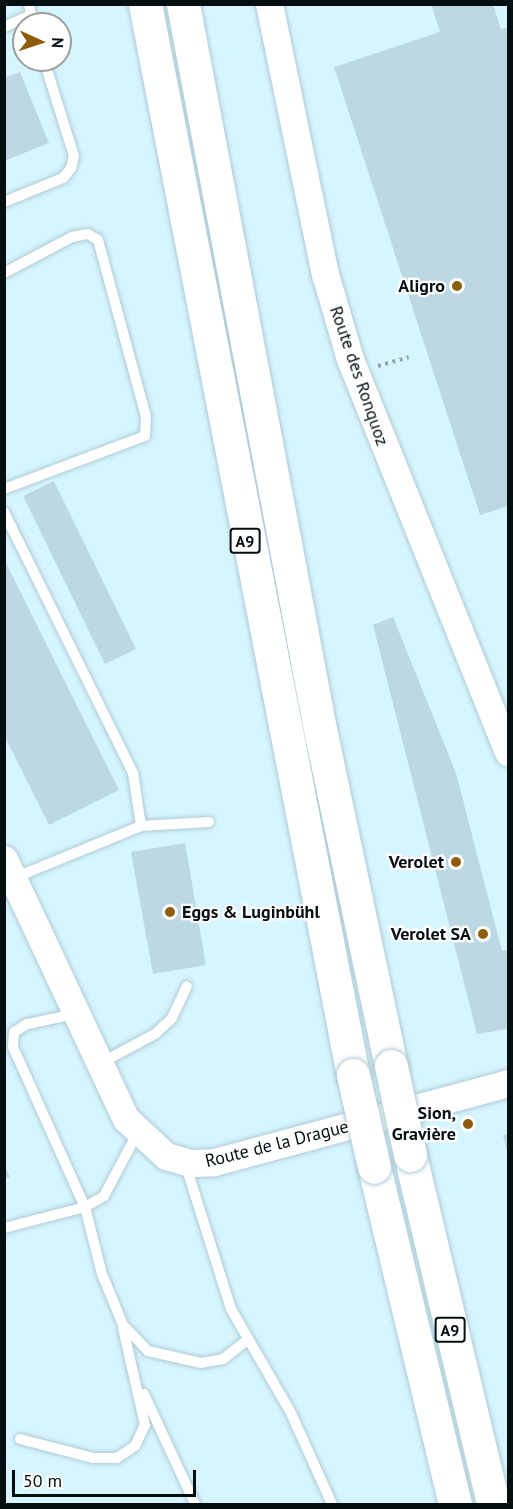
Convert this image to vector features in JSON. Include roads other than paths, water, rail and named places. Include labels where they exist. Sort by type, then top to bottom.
[{"type":"highway","name":"A9","points":[[145,4],[353,1075],[455,1504]]},
{"type":"highway","name":"A9","points":[[183,4],[321,734],[410,1155],[494,1504]]},
{"type":"street","name":"Route des Ronquoz","points":[[268,4],[325,274],[350,359],[504,742],[508,765]]},
{"type":"street","name":"Route de la Drague","points":[[9,868],[99,1064],[138,1134],[158,1152],[185,1162],[229,1158],[508,1083]]},
{"type":"lane","points":[[4,202],[63,178],[71,168],[74,156],[48,72]]},
{"type":"lane","points":[[4,273],[72,237],[88,234],[98,240],[146,417],[145,436],[4,489]]},
{"type":"lane","points":[[4,512],[133,773],[141,826]]},
{"type":"lane","points":[[9,868],[141,826],[209,822]]},
{"type":"lane","points":[[99,1064],[155,1034],[172,1018],[187,986]]},
{"type":"lane","points":[[20,1439],[68,1454],[117,1458],[135,1446],[145,1425],[139,1382],[123,1325],[102,1274],[85,1207],[13,1047],[14,1032],[27,1024],[75,1014]]},
{"type":"lane","points":[[4,1228],[85,1207],[104,1196],[138,1134]]},
{"type":"lane","points":[[185,1162],[231,1309],[246,1341],[290,1411],[332,1504]]},
{"type":"lane","points":[[123,1325],[148,1351],[201,1363],[223,1359],[246,1341]]},
{"type":"lane","points":[[139,1382],[195,1504]]},
{"type":"place","name":"Aligro","points":[[457,286]]},
{"type":"place","name":"Verolet","points":[[456,862]]},
{"type":"place","name":"Eggs & Luginbühl","points":[[170,912]]},
{"type":"place","name":"Verolet SA","points":[[483,934]]},
{"type":"place","name":"Sion, Gravière","points":[[468,1124]]}]
